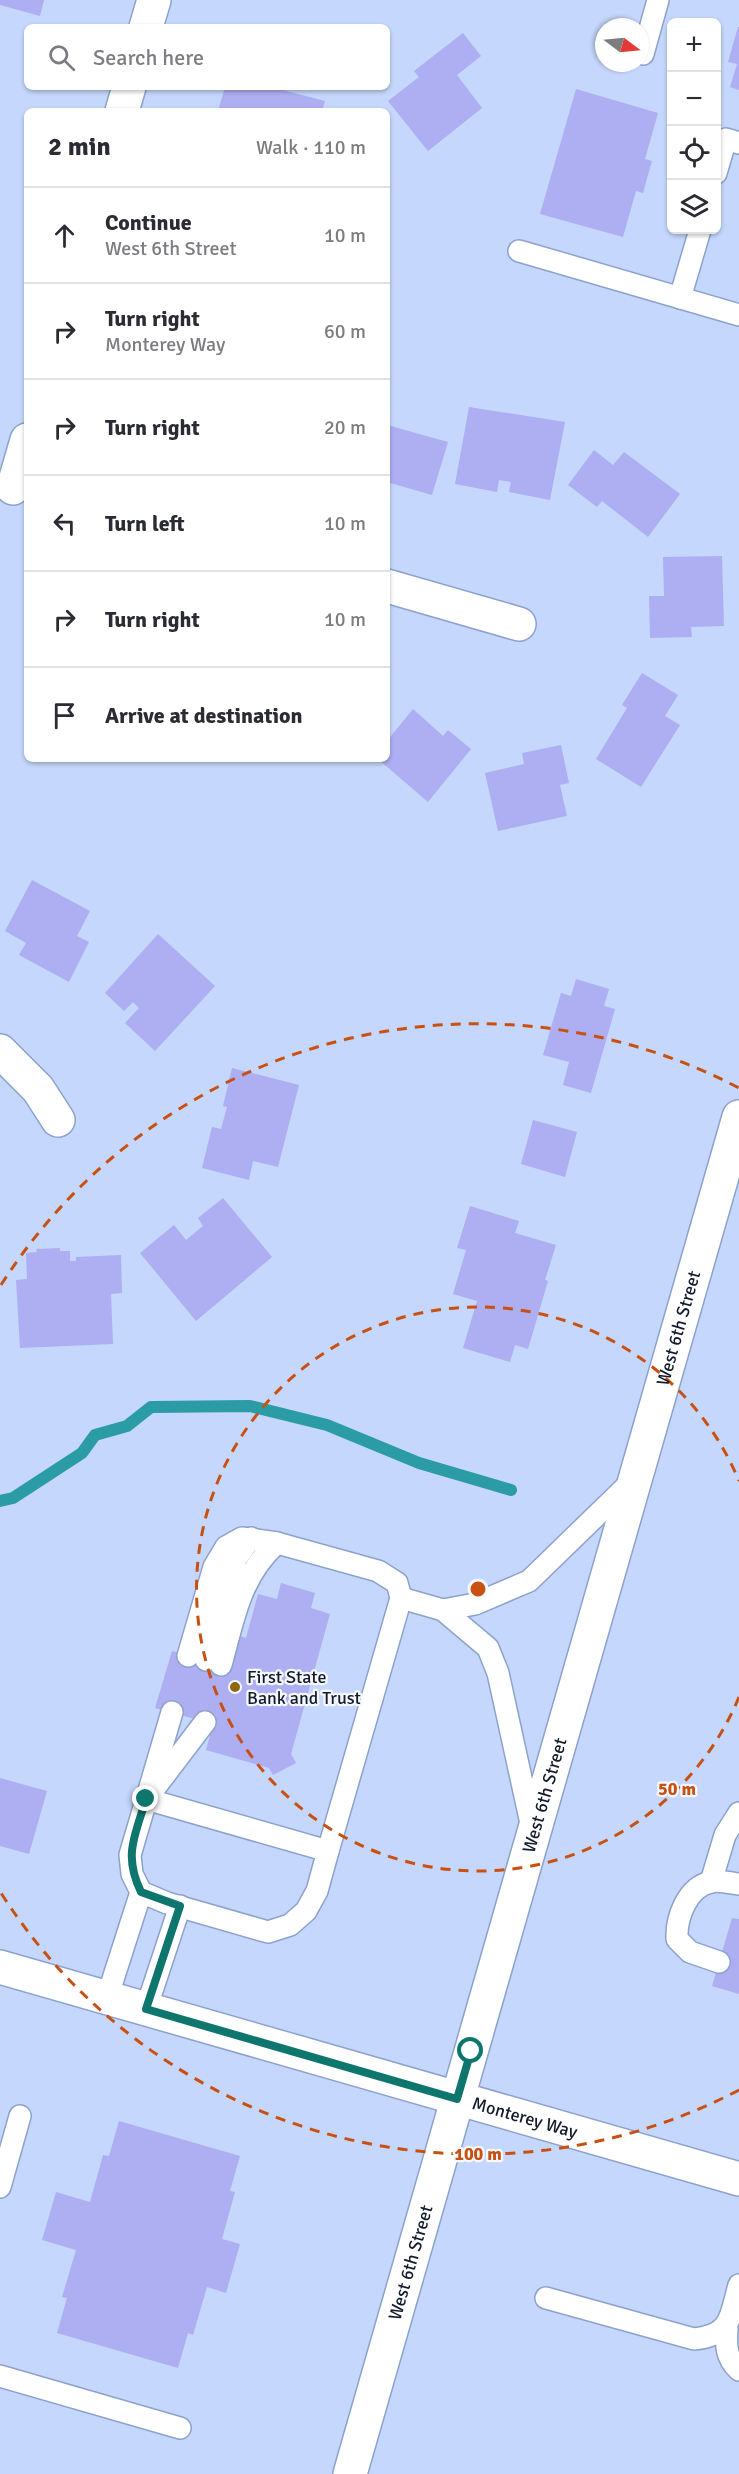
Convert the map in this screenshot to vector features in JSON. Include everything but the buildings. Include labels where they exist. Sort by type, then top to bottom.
[{"type":"main road","points":[[147,24],[154,0]]},
{"type":"main road","points":[[123,108],[128,90]]},
{"type":"main road","points":[[13,488],[24,450]]},
{"type":"main road","points":[[390,587],[519,624]]},
{"type":"main road","points":[[0,1051],[38,1089],[58,1120]]},
{"type":"main road","name":"West 6th Street","points":[[350,2474],[739,1119]]},
{"type":"main road","name":"Monterey Way","points":[[0,1967],[739,2179]]},
{"type":"lane","points":[[649,32],[658,0]]},
{"type":"lane","points":[[721,158],[726,139],[739,143]]},
{"type":"lane","points":[[680,298],[699,234]]},
{"type":"lane","points":[[519,251],[739,315]]},
{"type":"lane","points":[[443,1610],[475,1604],[529,1581],[635,1478]]},
{"type":"lane","points":[[146,1799],[189,1717],[146,1799],[130,1855],[132,1874],[141,1892],[268,1932],[290,1925],[306,1911],[317,1891],[401,1598],[396,1583],[378,1571],[277,1543],[242,1538],[226,1547],[214,1567],[205,1660],[260,1558],[277,1543]]},
{"type":"lane","points":[[401,1598],[443,1610],[488,1648],[498,1673],[533,1834]]},
{"type":"lane","points":[[146,1799],[328,1851]]},
{"type":"lane","points":[[711,1882],[725,1835],[739,1813]]},
{"type":"lane","points":[[719,1962],[690,1952],[677,1939],[676,1926],[692,1893],[711,1882],[739,1884]]},
{"type":"lane","points":[[107,1998],[141,1892]]},
{"type":"lane","points":[[146,2009],[180,1906]]},
{"type":"lane","points":[[0,2187],[20,2116]]},
{"type":"lane","points":[[739,2285],[727,2326],[726,2346],[731,2362],[739,2370]]},
{"type":"lane","points":[[546,2298],[694,2339],[713,2337],[727,2326]]},
{"type":"lane","points":[[0,2376],[180,2428]]},
{"type":"waterway","points":[[0,1501],[13,1498],[82,1453],[95,1435],[127,1426],[151,1407],[250,1406],[327,1425],[419,1463],[511,1490]]},
{"type":"place","name":"First State Bank and Trust","points":[[235,1687]]},
{"type":"route","points":[[146,1799],[130,1855],[132,1874],[141,1892],[180,1906],[146,2009],[457,2099],[471,2051]]}]
